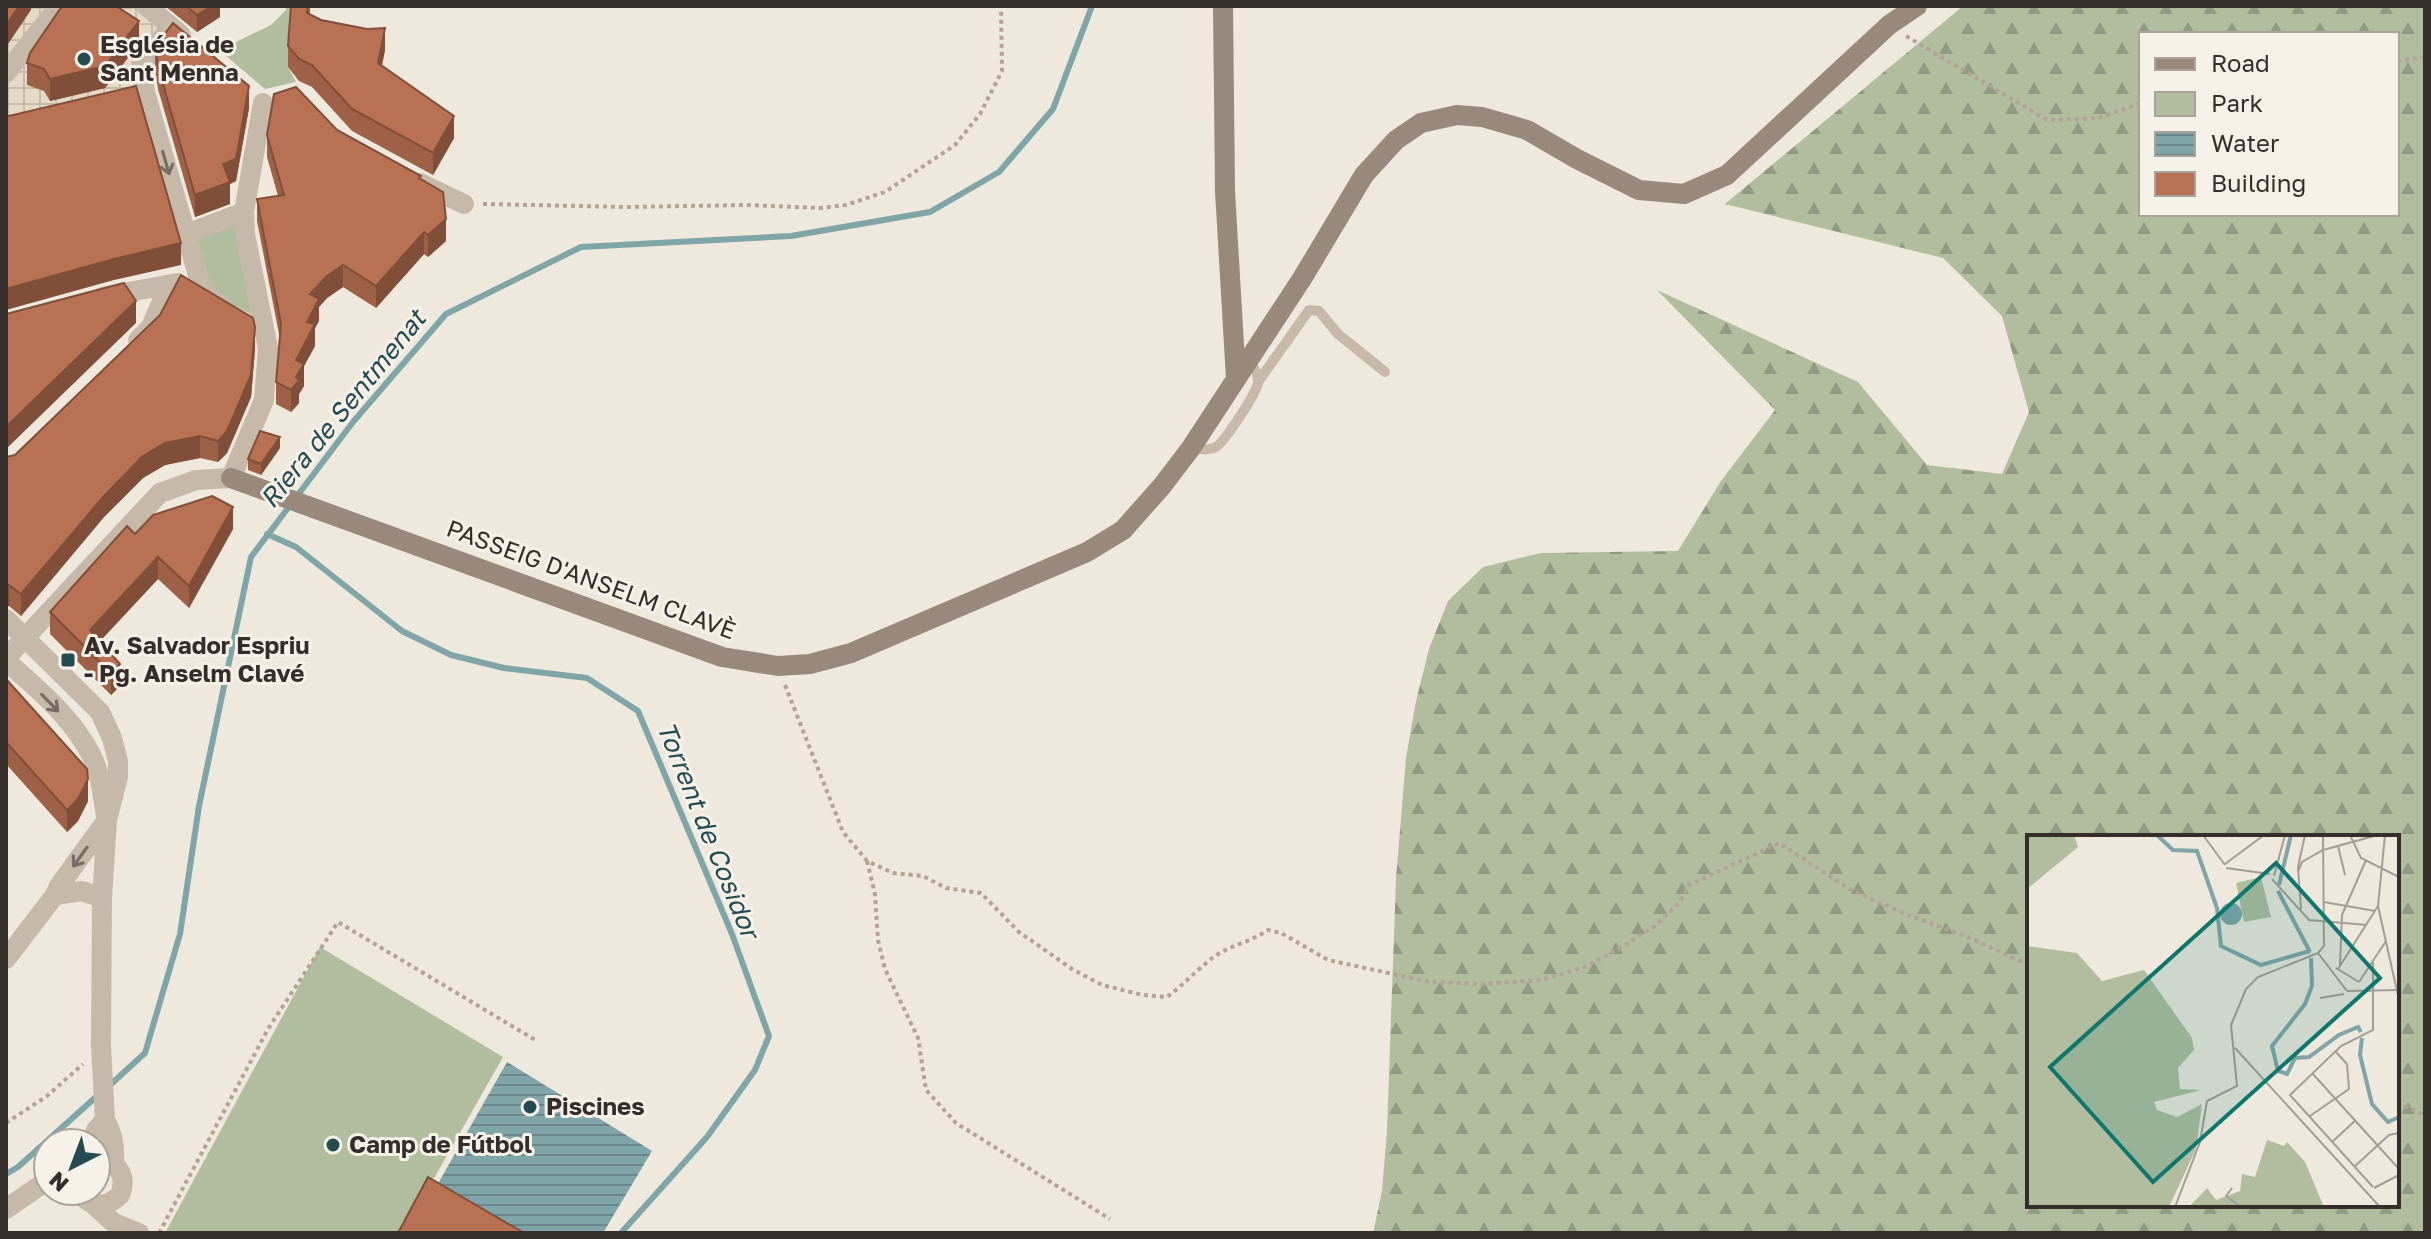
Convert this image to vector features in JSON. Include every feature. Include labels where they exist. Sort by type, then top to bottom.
[{"type":"main road","points":[[1223,6],[1225,191],[1236,379]]},
{"type":"main road","name":"PASSEIG D'ANSELM CLAVÈ","points":[[231,478],[708,653],[778,666],[810,664],[851,653],[1087,552],[1133,522],[1191,448],[1364,175],[1396,140],[1421,123],[1457,115],[1482,117],[1527,130],[1639,190],[1684,194],[1727,175],[1889,25],[1917,6]]},
{"type":"street","points":[[6,73],[59,6]]},
{"type":"street","points":[[146,6],[194,46]]},
{"type":"street","points":[[171,27],[141,65],[138,93],[199,279],[210,299],[265,328]]},
{"type":"street","points":[[231,478],[264,400],[268,348],[245,234],[244,212],[269,97]]},
{"type":"street","points":[[401,173],[464,204]]},
{"type":"street","points":[[186,234],[244,212]]},
{"type":"street","points":[[89,301],[199,279]]},
{"type":"street","points":[[128,349],[151,327],[169,285]]},
{"type":"street","name":"PASSEIG D'ANSELM CLAVÈ","points":[[6,660],[160,493],[196,480],[231,478]]},
{"type":"street","points":[[6,619],[100,712],[118,761],[118,777],[107,820],[102,898],[102,1054],[105,1120],[109,1127]]},
{"type":"street","points":[[6,660],[77,730],[98,770],[107,820],[6,959]]},
{"type":"street","points":[[88,748],[112,738]]},
{"type":"street","points":[[55,895],[82,891],[102,898]]},
{"type":"street","points":[[99,1127],[105,1120]]},
{"type":"street","points":[[112,1165],[120,1170],[124,1181],[120,1195],[112,1201]]},
{"type":"street","points":[[6,1209],[32,1191]]},
{"type":"street","points":[[120,1195],[139,1233]]},
{"type":"street","points":[[96,1207],[114,1223],[139,1233]]},
{"type":"lane","points":[[1191,448],[1208,450],[1223,440],[1258,382],[1309,310],[1319,311],[1338,334],[1385,372]]},
{"type":"lane","points":[[1248,360],[1257,373],[1258,382]]},
{"type":"path","points":[[464,204],[625,207],[717,204],[820,208],[846,205],[885,192],[955,145],[980,114],[1002,71],[1001,6]]},
{"type":"path","points":[[1889,25],[2047,120],[2098,118],[2139,104]]},
{"type":"path","points":[[2399,61],[2425,57]]},
{"type":"path","points":[[778,666],[843,832],[867,861],[893,873],[923,876],[946,888],[981,893],[1019,932],[1072,969],[1102,985],[1127,992],[1167,997],[1211,959],[1228,949],[1251,942],[1268,930],[1281,933],[1328,960],[1430,982],[1483,984],[1542,980],[1585,967],[1625,945],[1663,918],[1679,903],[1689,885],[1779,843],[1851,890],[2027,964]]},
{"type":"path","points":[[867,861],[875,894],[878,940],[885,969],[918,1038],[926,1090],[956,1123],[1110,1219]]},
{"type":"path","points":[[159,1233],[268,1029],[338,922],[537,1041]]},
{"type":"path","points":[[6,1123],[102,1054]]},
{"type":"path","points":[[2399,1104],[2425,1115]]},
{"type":"green space","points":[[290,6],[288,67],[296,82],[265,89],[219,50],[271,25]]},
{"type":"green space","points":[[1963,6],[2425,6],[2425,1233],[1373,1233],[1382,1191],[1387,1131],[1396,878],[1406,758],[1429,649],[1448,601],[1483,567],[1541,553],[1678,551],[1721,481],[1775,410],[1657,290],[1858,382],[1927,465],[2002,474],[2029,412],[2002,316],[1943,258],[1725,204]]},
{"type":"green space","points":[[238,221],[254,316],[214,295],[193,237]]},
{"type":"green space","name":"Camp de Fútbol","points":[[320,947],[503,1057],[403,1233],[165,1233]]},
{"type":"shaded area","points":[[25,6],[163,6],[194,34],[181,42],[169,44],[149,73],[156,103],[6,134],[6,46]]},
{"type":"water","name":"Piscines","points":[[507,1062],[652,1151],[603,1233],[496,1233],[431,1196]]},
{"type":"building","points":[[6,6],[19,6],[6,25]]},
{"type":"building","points":[[62,6],[116,6],[139,21],[105,66],[50,79],[44,69],[27,63],[30,53]]},
{"type":"building","points":[[186,6],[212,6],[197,15]]},
{"type":"building","points":[[291,6],[308,6],[307,13],[321,20],[367,29],[385,28],[378,63],[454,116],[433,153],[352,109],[312,65],[299,59],[288,46]]},
{"type":"building","points":[[173,23],[249,86],[236,159],[223,164],[230,182],[195,195],[155,47]]},
{"type":"building","points":[[136,86],[181,243],[6,289],[6,115]]},
{"type":"building","points":[[296,87],[337,130],[421,176],[419,178],[443,192],[446,219],[428,235],[424,232],[376,286],[343,265],[310,294],[319,299],[307,322],[315,324],[296,360],[304,364],[296,377],[299,381],[291,390],[276,382],[281,324],[257,199],[284,195],[267,135],[274,94]]},
{"type":"building","points":[[181,275],[253,318],[251,375],[227,431],[218,441],[200,436],[165,443],[143,456],[104,496],[21,594],[6,585],[6,457],[15,455],[160,315]]},
{"type":"building","points":[[124,283],[136,301],[6,427],[6,314]]},
{"type":"building","points":[[260,431],[280,437],[261,464],[248,459]]},
{"type":"building","points":[[212,496],[233,507],[189,586],[158,557],[90,630],[120,664],[111,673],[50,612],[127,526],[135,534],[153,515]]},
{"type":"building","points":[[6,679],[87,769],[88,779],[78,799],[67,810],[6,742]]},
{"type":"building","points":[[428,1177],[524,1233],[398,1233]]},
{"type":"waterway","name":"Riera de Sentmenat","points":[[109,1086],[145,1053],[180,934],[199,806],[251,557],[353,422],[446,314],[581,247],[791,236],[930,212],[999,172],[1053,109],[1092,6]]},
{"type":"waterway","name":"Torrent de Cosidor","points":[[267,534],[296,547],[402,631],[451,655],[504,668],[587,678],[638,711],[732,934],[769,1036],[755,1070],[707,1137],[621,1233]]},
{"type":"waterway","name":"Riera de Sentmenat","points":[[6,1174],[18,1167],[97,1096]]},
{"type":"place","name":"Església de Sant Menna","points":[[84,59]]},
{"type":"place","name":"Av. Salvador Espriu - Pg. Anselm Clavé","points":[[68,660]]},
{"type":"place","name":"Piscines","points":[[530,1107]]},
{"type":"place","name":"Camp de Fútbol","points":[[333,1145]]}]
